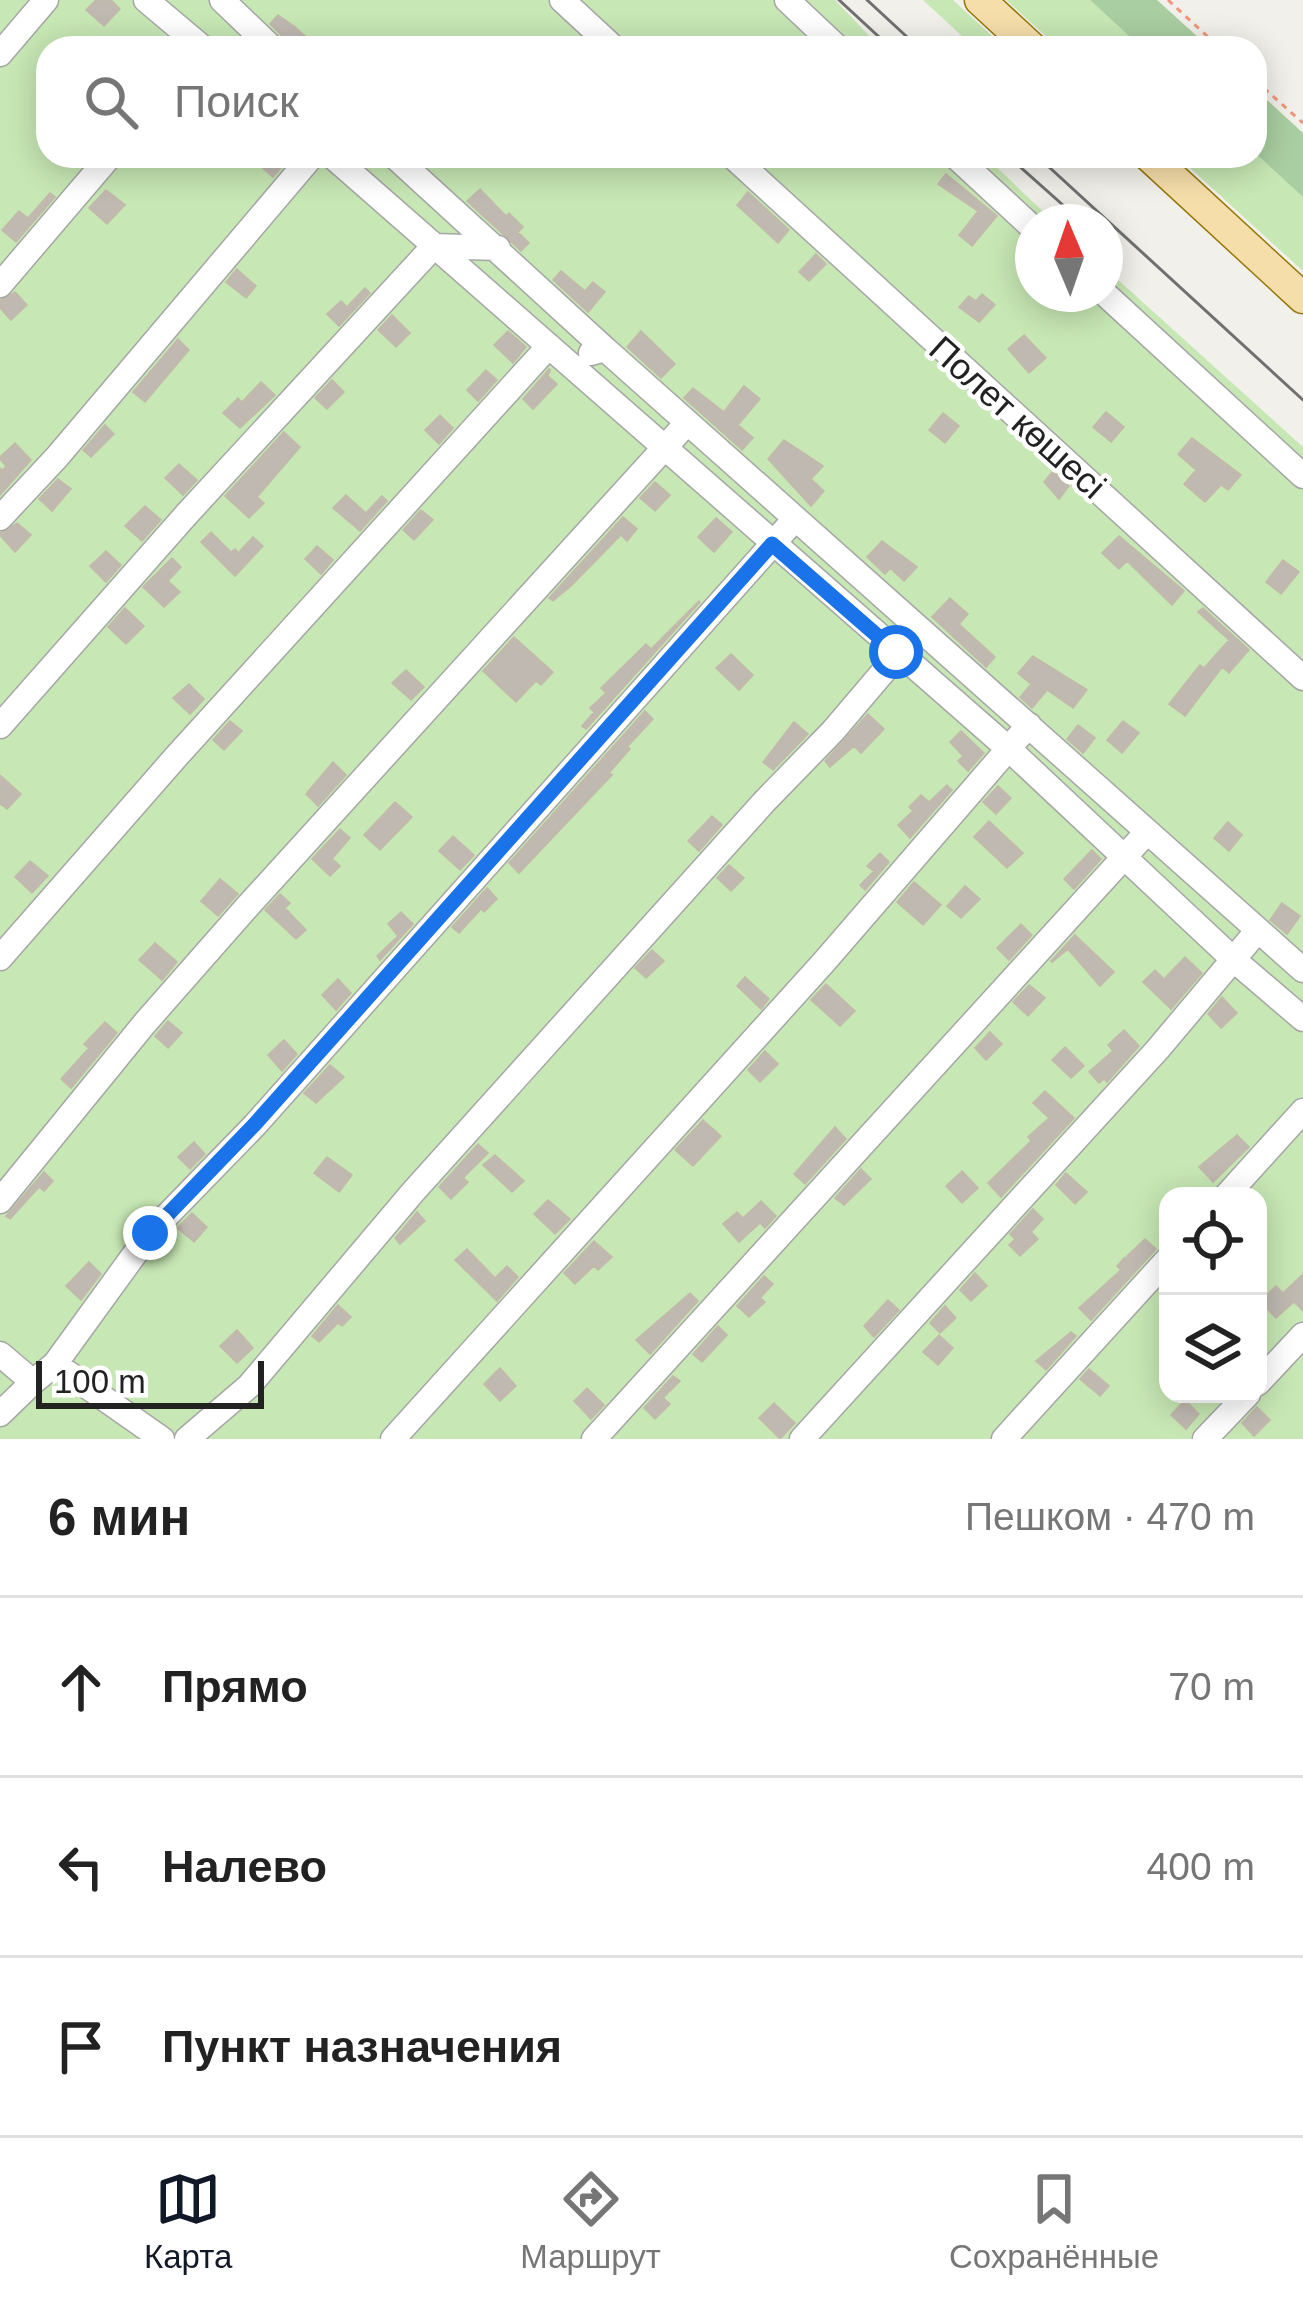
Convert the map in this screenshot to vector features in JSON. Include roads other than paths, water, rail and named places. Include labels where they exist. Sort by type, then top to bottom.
[{"type":"main road","points":[[980,0],[1019,36]]},
{"type":"main road","points":[[1162,168],[1303,298]]},
{"type":"street","points":[[0,54],[46,0]]},
{"type":"street","points":[[222,0],[260,36]]},
{"type":"street","points":[[562,0],[601,36]]},
{"type":"street","points":[[787,0],[825,36]]},
{"type":"street","points":[[152,2],[188,36]]},
{"type":"street","points":[[0,285],[100,168]]},
{"type":"street","points":[[0,518],[302,168]]},
{"type":"street","points":[[346,168],[1010,750],[1303,1019]]},
{"type":"street","points":[[407,168],[794,520],[1303,970]]},
{"type":"street","name":"Полет көшесі","points":[[745,168],[1303,678]]},
{"type":"street","points":[[968,168],[1015,211]]},
{"type":"street","points":[[0,726],[434,246],[497,248]]},
{"type":"street","points":[[1123,311],[1303,476]]},
{"type":"street","points":[[0,958],[175,758],[557,353],[605,349]]},
{"type":"street","points":[[0,1201],[145,1023],[687,423]]},
{"type":"street","points":[[0,1414],[55,1364],[150,1233],[255,1124],[794,520]]},
{"type":"street","points":[[187,1439],[248,1386],[413,1192],[833,731],[918,631]]},
{"type":"street","points":[[393,1439],[1029,725]]},
{"type":"street","points":[[594,1439],[1147,832]]},
{"type":"street","points":[[802,1439],[1258,931]]},
{"type":"street","points":[[1234,1187],[1303,1111]]},
{"type":"street","points":[[1004,1439],[1159,1269]]},
{"type":"street","points":[[1267,1373],[1303,1335]]},
{"type":"street","points":[[0,1354],[33,1382]]},
{"type":"street","points":[[55,1364],[161,1439]]},
{"type":"street","points":[[1205,1439],[1239,1403]]},
{"type":"tram line","points":[[839,0],[878,36]]},
{"type":"tram line","points":[[867,0],[906,36]]},
{"type":"tram line","points":[[1021,168],[1062,204]]},
{"type":"tram line","points":[[1050,168],[1303,400]]}]
